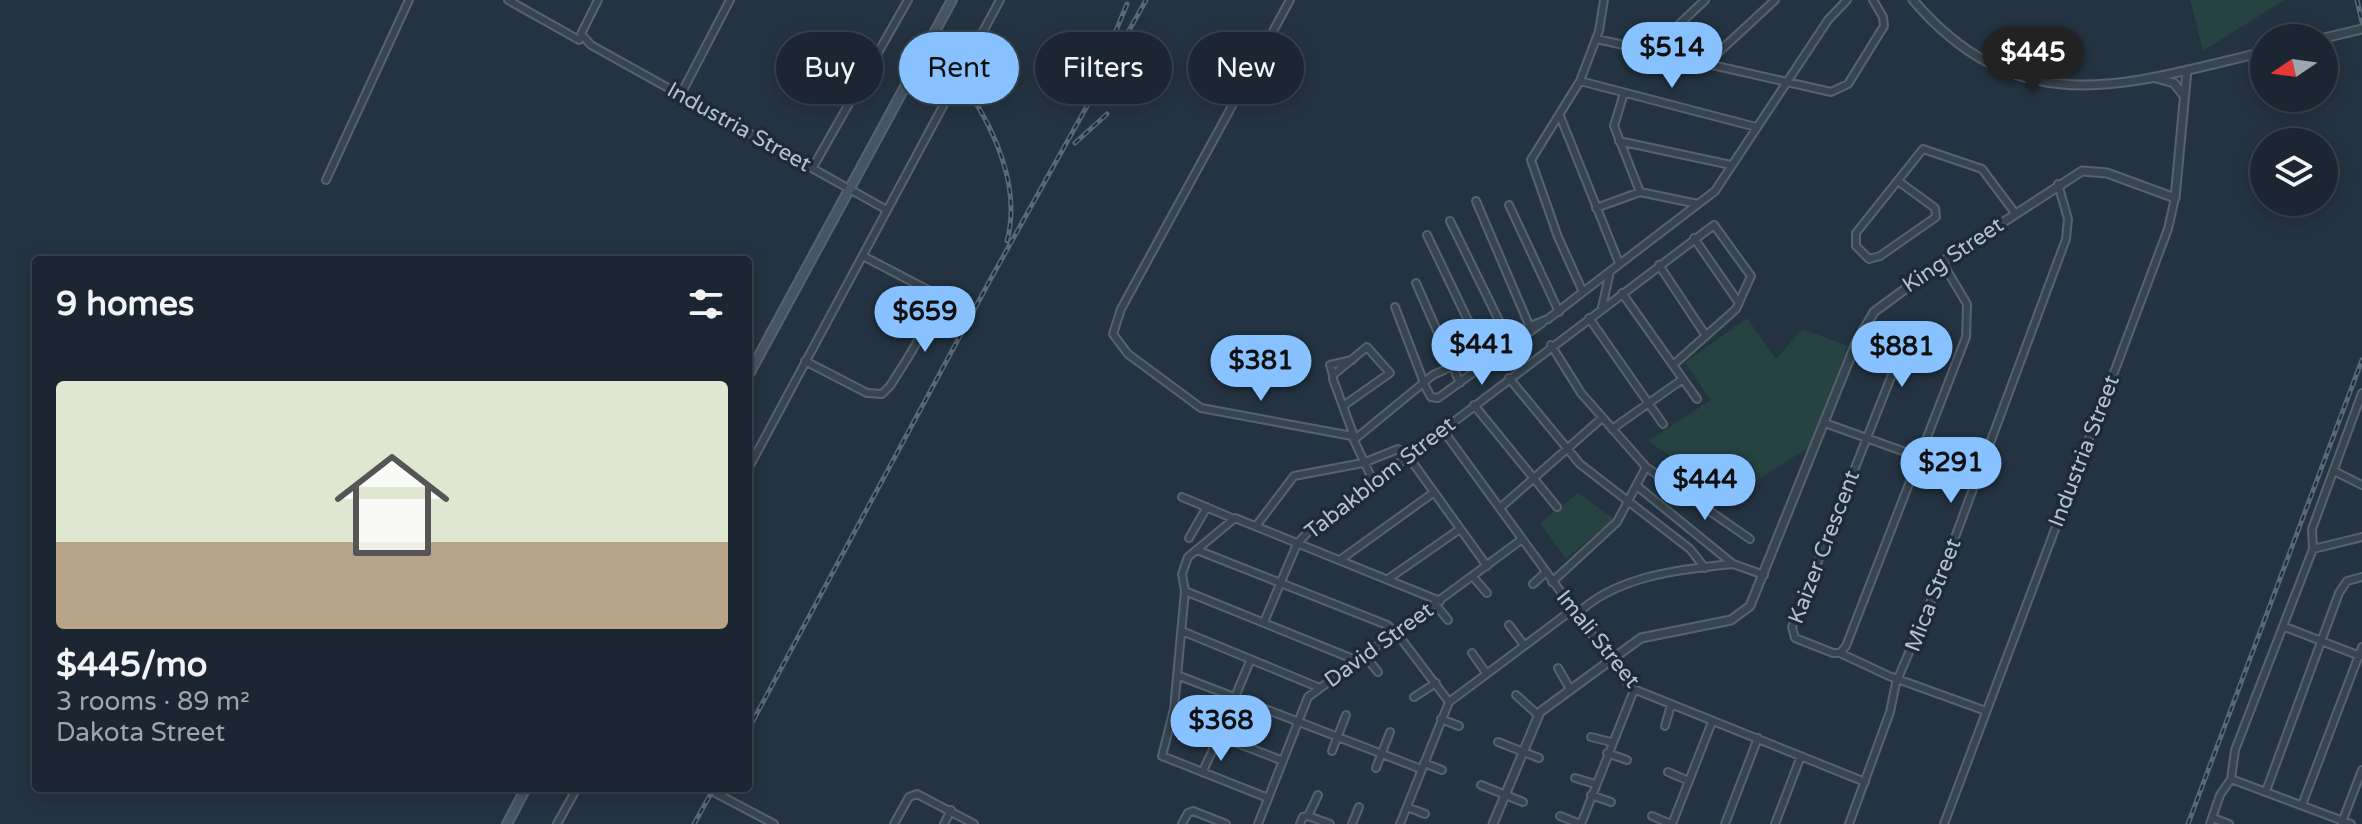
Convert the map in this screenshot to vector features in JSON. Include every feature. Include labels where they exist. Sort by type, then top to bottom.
[{"type":"main road","points":[[752,369],[952,0]]},
{"type":"main road","points":[[507,824],[524,792]]},
{"type":"street","points":[[326,180],[409,0]]},
{"type":"street","points":[[508,0],[579,40]]},
{"type":"street","name":"Industria Street","points":[[598,0],[581,34],[591,45],[887,210]]},
{"type":"street","points":[[681,94],[730,0]]},
{"type":"street","points":[[813,167],[908,0]]},
{"type":"street","points":[[752,461],[1000,0]]},
{"type":"street","points":[[1290,0],[1112,328],[1115,339],[1128,354],[1201,408],[1355,439]]},
{"type":"street","points":[[1583,292],[1531,164],[1534,152],[1580,81],[1597,39],[1604,0]]},
{"type":"street","points":[[1651,51],[1705,0]]},
{"type":"street","points":[[1708,62],[1775,0]]},
{"type":"street","points":[[1395,307],[1423,381],[1431,397],[1438,398],[1559,312],[1719,186],[1828,20],[1847,0]]},
{"type":"street","points":[[1597,39],[1708,62],[1820,92],[1839,91],[1848,84],[1884,26],[1883,17],[1873,0]]},
{"type":"street","points":[[1913,0],[1941,31],[1971,52],[2016,74],[2044,82],[2089,87],[2154,77],[2250,55]]},
{"type":"street","points":[[2338,35],[2362,29]]},
{"type":"street","name":"Industria Street","points":[[1944,824],[2162,243],[2175,198],[2187,70]]},
{"type":"street","points":[[2154,77],[2179,87],[2185,106]]},
{"type":"street","points":[[1580,81],[1756,127]]},
{"type":"street","points":[[1624,93],[1614,122],[1640,192]]},
{"type":"street","points":[[1560,116],[1619,263]]},
{"type":"street","points":[[1619,141],[1731,165]]},
{"type":"street","points":[[1898,181],[1935,208],[1936,217],[1880,256],[1869,259],[1856,246],[1856,233],[1921,151],[1936,150],[1982,169],[2015,213]]},
{"type":"street","name":"King Street","points":[[1493,824],[1538,715],[1646,636],[1739,617],[1750,606],[1868,321],[1890,298],[2082,171],[2095,170],[2175,198]]},
{"type":"street","name":"Mica Street","points":[[1849,824],[1890,712],[1898,678],[1935,591],[2066,239],[2068,219],[2058,184]]},
{"type":"street","points":[[1596,208],[1640,192],[1698,204]]},
{"type":"street","points":[[1476,201],[1529,325]]},
{"type":"street","points":[[1509,205],[1559,312]]},
{"type":"street","points":[[1450,221],[1512,347]]},
{"type":"street","points":[[1673,365],[1739,303],[1748,282],[1748,269],[1714,225],[1694,238],[1739,303]]},
{"type":"street","points":[[1427,235],[1489,364]]},
{"type":"street","name":"Tabakblom Street","points":[[1297,544],[1442,429],[1694,238]]},
{"type":"street","points":[[805,361],[867,393],[882,394],[890,386],[929,317],[934,302],[930,291],[863,256]]},
{"type":"street","points":[[1942,262],[1965,297],[1969,328],[1846,646],[1840,653],[1986,711]]},
{"type":"street","points":[[1659,265],[1706,336]]},
{"type":"street","points":[[1602,307],[1611,269]]},
{"type":"street","points":[[1416,283],[1460,383]]},
{"type":"street","points":[[1622,293],[1697,399]]},
{"type":"street","points":[[1589,318],[1663,424]]},
{"type":"street","points":[[1355,439],[1423,381],[1450,365],[1468,359],[1479,346],[1548,319]]},
{"type":"street","name":"Kaizer Crescent","points":[[1840,653],[1797,639],[1791,630],[1910,329]]},
{"type":"street","points":[[1551,345],[1602,418],[1646,467],[1750,539]]},
{"type":"street","points":[[1343,406],[1390,373],[1367,347],[1333,375],[1343,406],[1363,463],[1374,483]]},
{"type":"street","points":[[1509,378],[1567,450],[1628,503],[1690,549],[1705,568]]},
{"type":"street","points":[[1612,429],[1683,379]]},
{"type":"street","points":[[2229,824],[2211,821],[2220,795],[2231,779],[2235,750],[2313,549],[2312,529],[2362,393]]},
{"type":"street","points":[[1474,405],[1557,507]]},
{"type":"street","points":[[1500,508],[1602,418]]},
{"type":"street","points":[[1825,423],[1919,457]]},
{"type":"street","name":"Imali Street","points":[[1442,429],[1574,613],[1634,690],[1865,782]]},
{"type":"street","points":[[1256,526],[1294,476],[1363,463],[1395,449],[1408,456],[1487,566]]},
{"type":"street","points":[[1552,582],[1608,531],[1628,503],[1646,467]]},
{"type":"street","points":[[2334,471],[2362,485]]},
{"type":"street","points":[[1637,486],[1733,564],[1764,575]]},
{"type":"street","points":[[1340,560],[1433,493]]},
{"type":"street","points":[[1182,497],[1388,579],[1438,603],[1448,620]]},
{"type":"street","points":[[1189,538],[1207,507]]},
{"type":"street","points":[[1232,518],[1183,565],[1182,631],[1162,756],[1268,798]]},
{"type":"street","points":[[1388,579],[1460,529]]},
{"type":"street","points":[[2313,549],[2362,537]]},
{"type":"street","name":"David Street","points":[[1258,824],[1307,699],[1521,540]]},
{"type":"street","points":[[1264,622],[1297,544]]},
{"type":"street","points":[[1199,549],[1383,623],[1396,632],[1449,702]]},
{"type":"street","points":[[1400,824],[1449,702],[1486,673],[1597,596],[1625,584],[1733,564]]},
{"type":"street","points":[[1533,584],[1545,573]]},
{"type":"street","points":[[1473,577],[1487,593]]},
{"type":"street","points":[[2266,791],[2341,588],[2347,581],[2362,577]]},
{"type":"street","points":[[1185,591],[1358,661]]},
{"type":"street","points":[[1509,625],[1524,645]]},
{"type":"street","points":[[2285,627],[2361,653],[2302,805]]},
{"type":"street","points":[[1182,631],[1320,688]]},
{"type":"street","points":[[1472,653],[1486,673]]},
{"type":"street","points":[[1365,656],[1378,672]]},
{"type":"street","points":[[1235,697],[1250,661]]},
{"type":"street","points":[[1558,668],[1570,689]]},
{"type":"street","points":[[1177,675],[1381,753],[1442,770]]},
{"type":"street","points":[[1414,697],[1436,683]]},
{"type":"street","points":[[1560,816],[1580,824],[1634,690]]},
{"type":"street","points":[[1516,695],[1538,715]]},
{"type":"street","points":[[1665,726],[1671,705]]},
{"type":"street","points":[[1332,751],[1346,715]]},
{"type":"street","points":[[1441,719],[1459,726]]},
{"type":"street","points":[[1652,816],[1671,824],[1712,722]]},
{"type":"street","points":[[1376,768],[1390,732]]},
{"type":"street","points":[[1203,771],[1219,736],[1283,761]]},
{"type":"street","points":[[1591,737],[1611,742]]},
{"type":"street","points":[[1725,824],[1758,738]]},
{"type":"street","points":[[1498,742],[1539,758]]},
{"type":"street","points":[[1607,753],[1627,760]]},
{"type":"street","points":[[1775,824],[1801,756]]},
{"type":"street","points":[[2342,822],[2360,784],[2362,770]]},
{"type":"street","points":[[1668,772],[1689,781]]},
{"type":"street","points":[[1575,778],[1595,784]]},
{"type":"street","points":[[2231,779],[2351,824]]},
{"type":"street","points":[[1481,785],[1523,802]]},
{"type":"street","points":[[557,824],[575,792]]},
{"type":"street","points":[[714,792],[774,824]]},
{"type":"street","points":[[894,824],[909,797],[917,794],[974,824]]},
{"type":"street","points":[[1308,816],[1318,795]]},
{"type":"street","points":[[1591,795],[1611,802]]},
{"type":"street","points":[[1352,824],[1359,807]]},
{"type":"street","points":[[1407,807],[1425,814]]},
{"type":"street","points":[[944,824],[951,810]]},
{"type":"street","points":[[1182,824],[1191,811],[1226,824]]},
{"type":"street","points":[[1300,824],[1303,817],[1308,816],[1330,824]]},
{"type":"green space","points":[[2190,0],[2284,0],[2203,51]]},
{"type":"green space","points":[[1747,318],[1776,359],[1802,329],[1848,346],[1809,447],[1732,497],[1648,441],[1711,400],[1685,363]]},
{"type":"green space","points":[[1578,493],[1614,519],[1566,559],[1540,523]]},
{"type":"railway","points":[[752,723],[989,282],[1146,0]]},
{"type":"railway","points":[[2357,0],[2362,22]]},
{"type":"railway","points":[[1115,32],[1127,4]]},
{"type":"railway","points":[[977,104],[996,142],[1008,181],[1011,201],[1007,241]]},
{"type":"railway","points":[[1075,143],[1107,114]]},
{"type":"railway","points":[[2188,824],[2362,360]]},
{"type":"railway","points":[[694,824],[712,792]]}]
